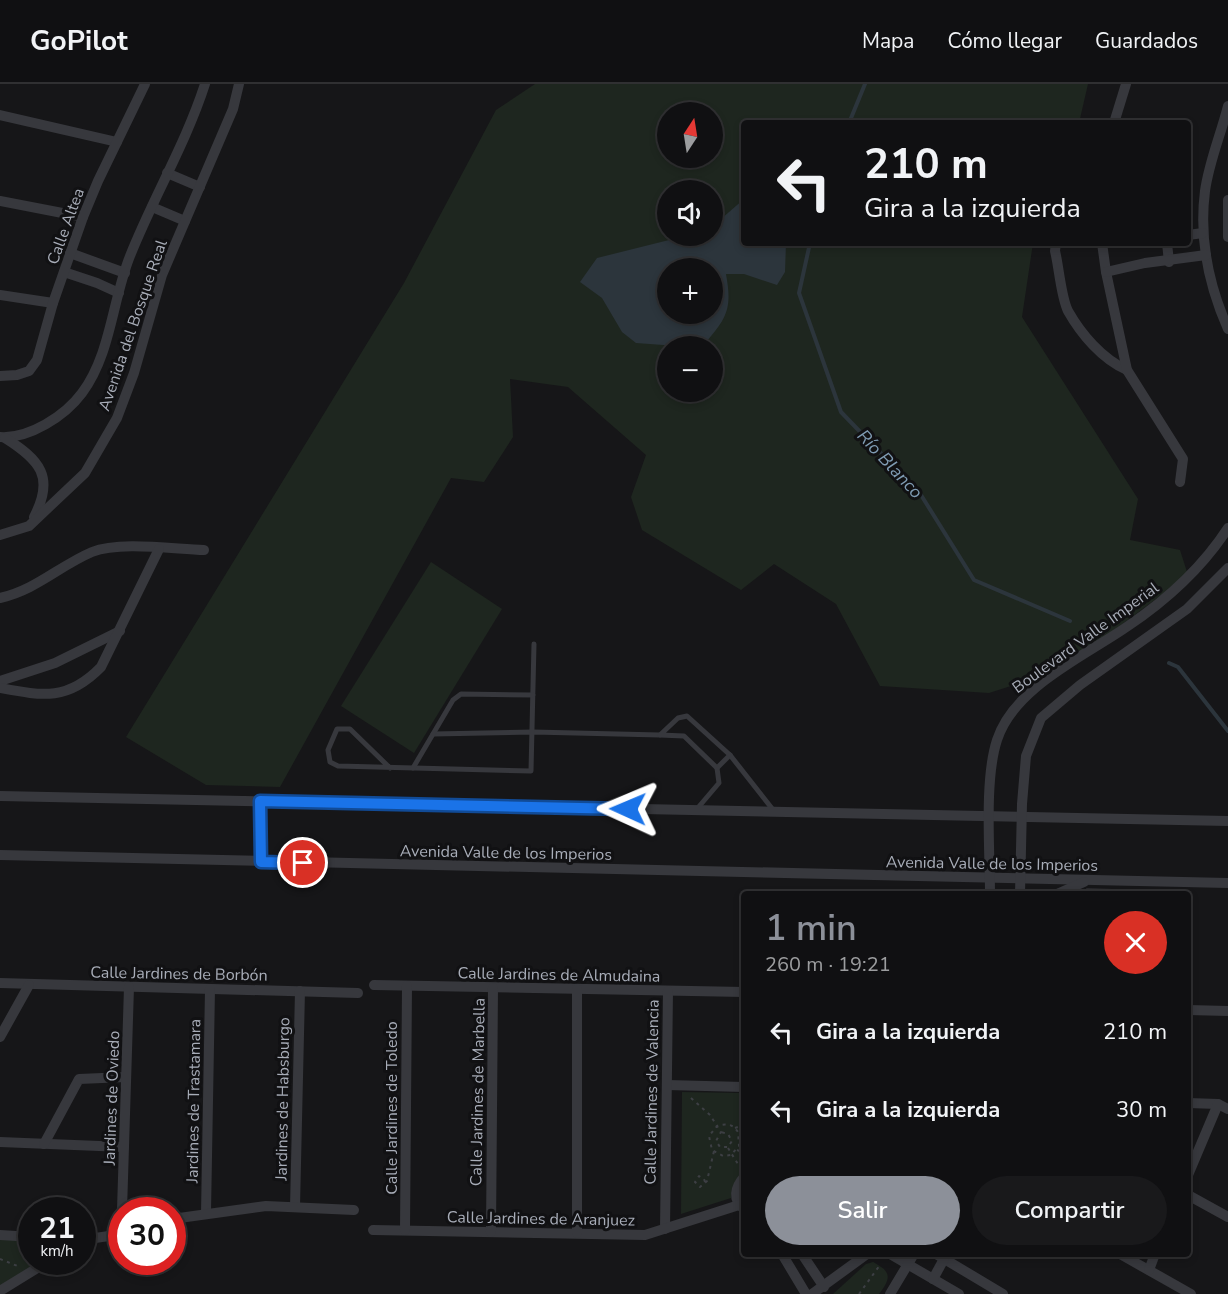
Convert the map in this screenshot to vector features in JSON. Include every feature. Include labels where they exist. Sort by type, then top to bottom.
[{"type":"street","name":"Calle Altea","points":[[0,376],[17,375],[29,371],[37,360],[53,303],[82,217],[145,84]]},
{"type":"street","name":"Avenida del Bosque Real","points":[[3,438],[43,427],[64,413],[82,393],[100,362],[125,273],[205,84]]},
{"type":"street","name":"Avenida del Bosque Real","points":[[0,535],[29,526],[85,473],[117,418],[134,373],[162,275],[232,109],[239,84]]},
{"type":"street","points":[[1115,120],[1126,84]]},
{"type":"street","points":[[1228,106],[1206,190],[1203,233],[1213,286],[1228,329]]},
{"type":"street","points":[[0,115],[117,142]]},
{"type":"street","points":[[167,173],[200,187]]},
{"type":"street","points":[[1228,200],[1228,237]]},
{"type":"street","points":[[0,201],[82,217]]},
{"type":"street","points":[[152,207],[185,221]]},
{"type":"street","points":[[1191,235],[1203,233]]},
{"type":"street","points":[[1056,246],[1067,309],[1095,348],[1116,365],[1127,370]]},
{"type":"street","points":[[1102,246],[1127,370],[1183,459],[1180,482]]},
{"type":"street","points":[[1167,246],[1169,262]]},
{"type":"street","points":[[70,253],[125,273]]},
{"type":"street","points":[[1106,272],[1145,263],[1169,262],[1206,255]]},
{"type":"street","points":[[64,272],[119,293]]},
{"type":"street","points":[[0,295],[53,303]]},
{"type":"street","points":[[3,438],[24,450],[38,464],[44,481],[42,501],[29,526]]},
{"type":"street","name":"Boulevard Valle Imperial","points":[[990,891],[992,767],[997,740],[1010,712],[1035,688],[1130,625],[1173,592],[1210,556],[1228,528]]},
{"type":"street","points":[[0,598],[14,595],[42,582],[90,552],[105,548],[124,546],[204,550]]},
{"type":"street","points":[[0,688],[53,694],[70,691],[87,682],[101,667],[159,549]]},
{"type":"street","points":[[1020,891],[1026,756],[1041,718],[1080,685],[1187,609],[1228,568]]},
{"type":"street","points":[[0,681],[55,663],[120,631]]},
{"type":"street","points":[[1100,644],[1115,661]]},
{"type":"street","points":[[0,796],[1228,821]]},
{"type":"street","points":[[260,801],[261,862]]},
{"type":"street","name":"Avenida Valle de los Imperios","points":[[0,855],[1228,883]]},
{"type":"street","points":[[1064,891],[1090,880]]},
{"type":"street","name":"Calle Jardines de Borbón","points":[[0,984],[358,993]]},
{"type":"street","points":[[0,1037],[29,985]]},
{"type":"street","name":"Calle Jardines de Almudaina","points":[[374,985],[741,992]]},
{"type":"street","name":"Calle Jardines de Toledo","points":[[405,1230],[407,986]]},
{"type":"street","name":"Jardines de Oviedo","points":[[122,1197],[129,987]]},
{"type":"street","name":"Calle Jardines de Marbella","points":[[491,1232],[493,987]]},
{"type":"street","name":"Jardines de Trastamara","points":[[206,1213],[210,989]]},
{"type":"street","points":[[577,989],[577,1233]]},
{"type":"street","name":"Jardines de Habsburgo","points":[[295,1207],[300,991]]},
{"type":"street","name":"Calle Jardines de Valencia","points":[[664,1229],[668,991]]},
{"type":"street","points":[[1191,1010],[1228,1011]]},
{"type":"street","points":[[44,1144],[79,1079],[126,1077]]},
{"type":"street","points":[[667,1085],[741,1087]]},
{"type":"street","points":[[1191,1103],[1223,1106],[1191,1169]]},
{"type":"street","points":[[0,1142],[124,1147]]},
{"type":"street","points":[[741,1178],[735,1195],[741,1208]]},
{"type":"street","points":[[1191,1197],[1228,1217]]},
{"type":"street","points":[[186,1217],[266,1206],[354,1210]]},
{"type":"street","name":"Calle Jardines de Aranjuez","points":[[374,1230],[645,1234],[741,1208]]},
{"type":"street","points":[[0,1235],[18,1236]]},
{"type":"street","points":[[784,1257],[806,1294]]},
{"type":"street","points":[[788,1265],[800,1257]]},
{"type":"street","points":[[804,1257],[824,1287]]},
{"type":"street","points":[[812,1294],[863,1257]]},
{"type":"street","points":[[895,1257],[959,1294]]},
{"type":"street","points":[[890,1294],[912,1257]]},
{"type":"street","points":[[933,1279],[940,1257]]},
{"type":"street","points":[[942,1257],[1003,1294]]},
{"type":"street","points":[[1125,1257],[1191,1294]]},
{"type":"street","points":[[1149,1270],[1154,1257]]},
{"type":"street","points":[[0,1291],[26,1275]]},
{"type":"lane","points":[[390,768],[350,729],[337,729],[328,750],[330,762],[338,766],[390,768],[531,771],[534,644]]},
{"type":"lane","points":[[413,768],[453,700],[460,694],[533,695]]},
{"type":"lane","points":[[660,735],[678,718],[687,716],[730,755],[775,812]]},
{"type":"lane","points":[[433,734],[533,732],[684,736],[717,768],[719,783],[695,810]]},
{"type":"lane","points":[[717,768],[730,755]]},
{"type":"path","points":[[689,1096],[710,1114],[721,1132],[730,1137],[732,1141],[728,1148]]},
{"type":"path","points":[[705,1182],[714,1151],[709,1136],[717,1126],[724,1123],[735,1128],[741,1126]]},
{"type":"path","points":[[714,1151],[723,1156],[731,1155],[737,1150],[739,1138],[735,1128]]},
{"type":"path","points":[[721,1132],[716,1141],[720,1147],[728,1148]]},
{"type":"path","points":[[728,1148],[741,1171]]},
{"type":"path","points":[[737,1150],[741,1152]]},
{"type":"path","points":[[0,1259],[18,1266]]},
{"type":"path","points":[[859,1294],[880,1265]]},
{"type":"shaded area","points":[[535,84],[1088,84],[1080,120],[741,120],[741,246],[1033,246],[1022,317],[1138,499],[1130,540],[1180,550],[1188,575],[1061,670],[989,693],[880,686],[836,604],[774,564],[741,590],[642,530],[631,497],[646,455],[568,387],[510,379],[513,437],[484,482],[451,478],[280,787],[206,785],[126,737],[404,283],[496,110]]},
{"type":"shaded area","points":[[741,202],[741,246],[786,246],[785,272],[777,285],[744,274],[726,274],[728,303],[723,319],[723,258],[657,258],[657,324],[720,324],[711,336],[657,336],[657,345],[636,343],[622,332],[602,298],[580,282],[597,258],[657,243],[657,246],[723,246],[723,217]]},
{"type":"shaded area","points":[[431,562],[502,609],[414,753],[341,706]]},
{"type":"shaded area","points":[[682,1092],[741,1093],[741,1176],[732,1189],[731,1198],[681,1214]]},
{"type":"shaded area","points":[[0,1238],[18,1239],[18,1275],[21,1275],[0,1288]]},
{"type":"shaded area","points":[[873,1262],[884,1269],[888,1276],[879,1294],[833,1294],[866,1264]]},
{"type":"building","points":[[1087,889],[1121,890],[1121,891],[1087,891]]},
{"type":"waterway","name":"Río Blanco","points":[[850,120],[865,84]]},
{"type":"waterway","name":"Río Blanco","points":[[809,246],[799,293],[841,412],[921,495],[974,580],[1070,621]]},
{"type":"waterway","name":"Río Blanco","points":[[1169,663],[1178,667],[1228,731]]},
{"type":"route","points":[[303,863],[261,862],[260,801],[628,809]]}]
